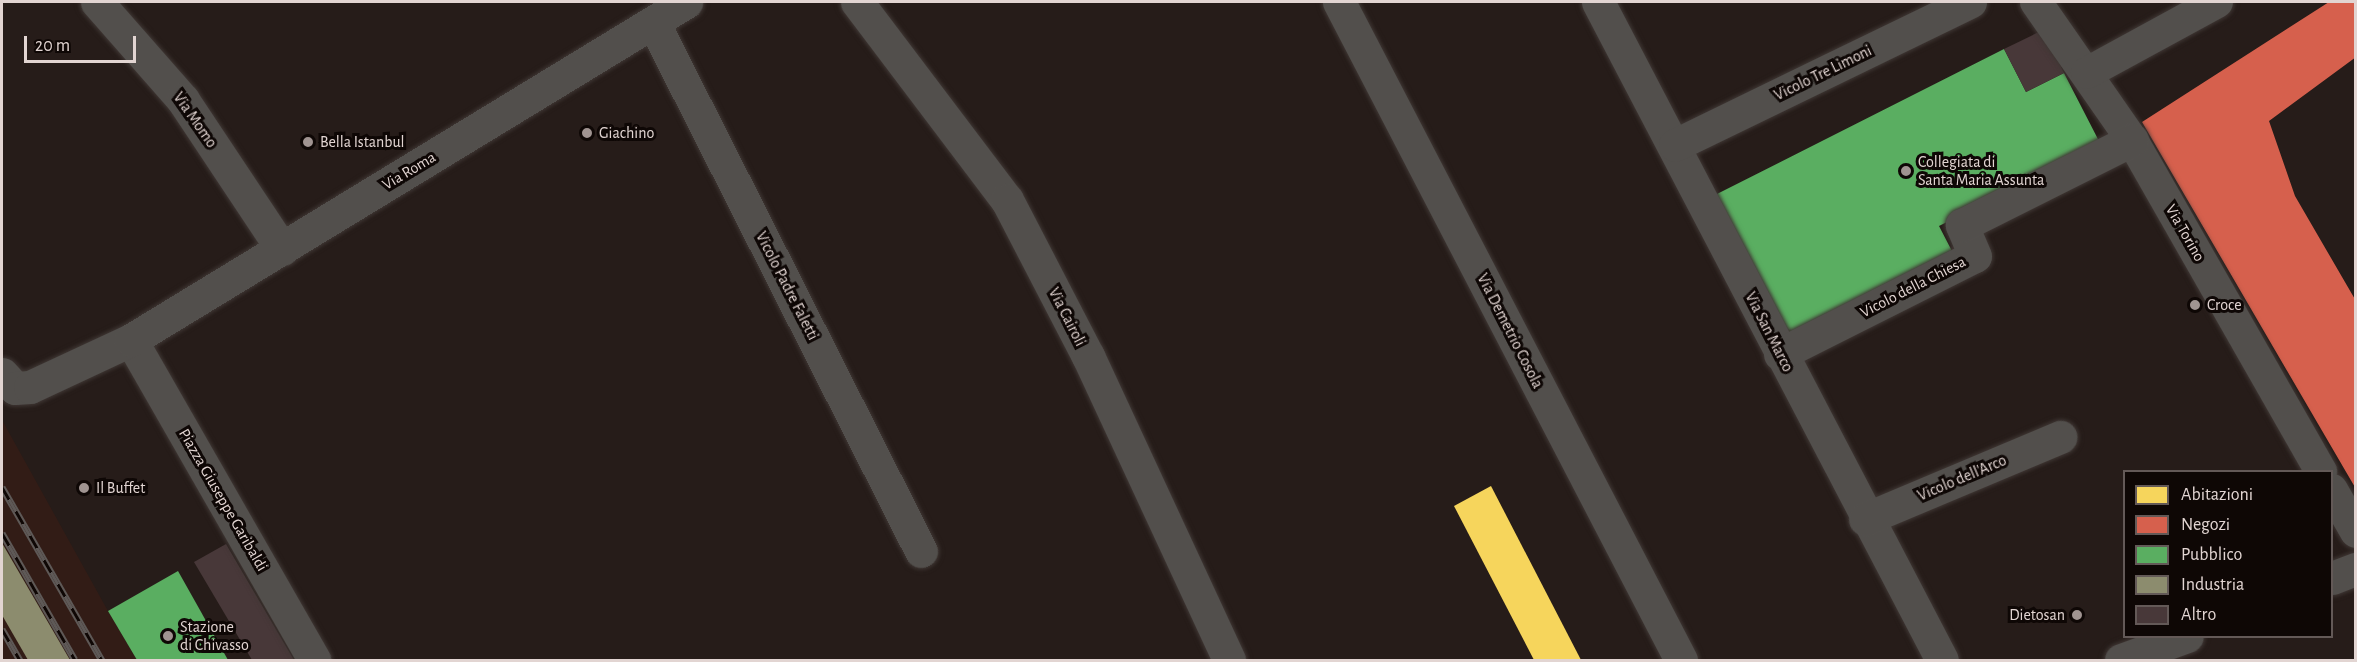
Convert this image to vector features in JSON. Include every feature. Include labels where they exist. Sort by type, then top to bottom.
[{"type":"street","name":"Via Momo","points":[[97,2],[183,100],[282,249]]},
{"type":"street","name":"Via Roma","points":[[2,374],[15,388],[30,387],[131,340],[686,2]]},
{"type":"street","name":"Via Cairoli","points":[[857,2],[1007,200],[1088,356],[1229,660]]},
{"type":"street","name":"Via Demetrio Cosola","points":[[1340,2],[1681,660]]},
{"type":"street","name":"Vicolo Tre Limoni","points":[[1676,145],[1970,2]]},
{"type":"street","name":"Via Torino","points":[[2037,2],[2132,140],[2320,470]]},
{"type":"street","points":[[2087,73],[2217,2]]},
{"type":"street","name":"Via San Marco","points":[[1611,6],[1676,145],[1780,354],[1865,519],[1942,660]]},
{"type":"street","name":"Vicolo Padre Faletti","points":[[653,22],[921,551]]},
{"type":"street","name":"Vicolo della Chiesa","points":[[1780,354],[1975,256],[1962,225],[2132,140]]},
{"type":"street","name":"Piazza Giuseppe Garibaldi","points":[[131,340],[314,660]]},
{"type":"street","name":"Vicolo dell'Arco","points":[[1865,519],[2060,437]]},
{"type":"street","points":[[2333,494],[2355,532]]},
{"type":"street","points":[[2333,577],[2355,569]]},
{"type":"street","points":[[2121,660],[2178,647]]},
{"type":"shaded area","points":[[2,420],[108,611],[137,660],[2,660]]},
{"type":"building: Abitazioni","points":[[1491,486],[1581,660],[1534,660],[1454,506]]},
{"type":"building: Negozi","points":[[2329,2],[2356,2],[2356,57],[2269,121],[2295,196],[2356,301],[2356,489],[2142,122]]},
{"type":"building: Pubblico","name":"Collegiata di Santa Maria Assunta","points":[[2004,49],[2026,92],[2064,73],[2101,145],[1939,226],[1953,253],[1783,339],[1711,197]]},
{"type":"building: Pubblico","name":"Stazione di Chivasso","points":[[178,571],[228,660],[137,660],[108,611]]},
{"type":"building: Industria","points":[[2,543],[70,660],[28,660],[2,615]]},
{"type":"building: Altro","points":[[2043,30],[2064,73],[2026,92],[2004,49]]},
{"type":"building: Altro","points":[[226,544],[294,660],[252,660],[194,562]]},
{"type":"railway","points":[[2,487],[102,660]]},
{"type":"railway","points":[[2,533],[75,660]]},
{"type":"railway","points":[[2,629],[20,660]]},
{"type":"place","name":"Giachino","points":[[587,133]]},
{"type":"place","name":"Bella Istanbul","points":[[308,142]]},
{"type":"place","name":"Collegiata di Santa Maria Assunta","points":[[1906,171]]},
{"type":"place","name":"Croce","points":[[2195,305]]},
{"type":"place","name":"Il Buffet","points":[[84,488]]},
{"type":"place","name":"Dietosan","points":[[2077,615]]},
{"type":"place","name":"Stazione di Chivasso","points":[[168,636]]}]
